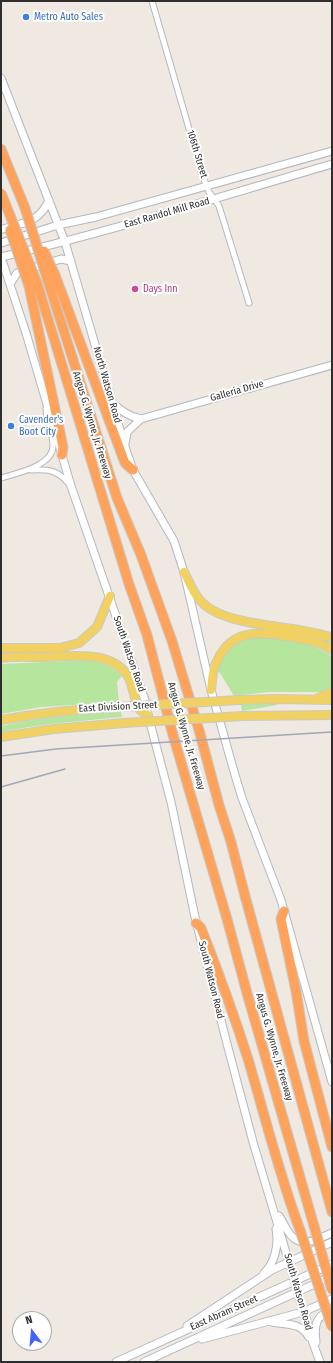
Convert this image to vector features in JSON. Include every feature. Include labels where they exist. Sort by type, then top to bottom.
[{"type":"highway","name":"Angus G. Wynne, Jr. Freeway","points":[[1,149],[51,277],[116,498],[141,555],[177,656],[219,805],[231,842],[248,910],[332,1212]]},
{"type":"highway","name":"Angus G. Wynne, Jr. Freeway","points":[[1,193],[33,284],[129,584],[147,635],[173,735],[227,919],[332,1290]]},
{"type":"highway","points":[[1,196],[2,208],[33,284],[63,447],[62,455]]},
{"type":"highway","points":[[51,277],[125,463],[133,470]]},
{"type":"highway","points":[[284,911],[282,919],[304,1041],[332,1147]]},
{"type":"highway","points":[[196,923],[201,928],[230,1004],[248,1061],[281,1178],[332,1327]]},
{"type":"main road","name":"North Watson Road","points":[[1,78],[65,242],[133,470],[174,542],[184,572],[211,690]]},
{"type":"main road","name":"East Randol Mill Road","points":[[1,243],[58,225],[75,222],[332,151]]},
{"type":"main road","name":"East Randol Mill Road","points":[[1,257],[65,242],[332,164]]},
{"type":"main road","points":[[1,229],[36,218],[44,211],[49,200]]},
{"type":"main road","points":[[53,212],[60,217],[75,222]]},
{"type":"main road","points":[[10,284],[16,274],[61,259],[71,261],[71,252],[73,247],[77,242],[86,236]]},
{"type":"main road","points":[[1,257],[26,333],[71,486],[110,596],[98,627],[79,643],[60,648],[1,648]]},
{"type":"main road","name":"Galleria Drive","points":[[141,419],[332,365]]},
{"type":"main road","points":[[112,402],[124,413],[131,417],[141,419]]},
{"type":"main road","points":[[125,447],[127,432],[141,419]]},
{"type":"main road","points":[[184,572],[199,599],[206,607],[220,615],[240,620],[314,632],[332,638]]},
{"type":"main road","name":"South Watson Road","points":[[110,596],[145,700],[171,802],[196,923],[252,1136],[302,1308],[319,1360]]},
{"type":"main road","points":[[332,650],[317,642],[284,636],[266,633],[245,635],[227,645],[222,653],[215,667],[211,690],[242,798],[284,911],[332,1082]]},
{"type":"main road","points":[[1,658],[70,655],[95,656],[120,668],[129,678],[140,710],[148,715]]},
{"type":"main road","points":[[315,699],[332,692]]},
{"type":"main road","name":"East Division Street","points":[[1,720],[72,710],[119,707],[240,700],[332,700]]},
{"type":"main road","name":"East Division Street","points":[[1,737],[54,728],[124,723],[293,714],[332,715]]},
{"type":"main road","points":[[275,1211],[292,1237],[298,1240],[308,1243],[332,1233]]},
{"type":"main road","points":[[253,1283],[267,1270],[274,1257],[277,1237],[275,1211]]},
{"type":"main road","points":[[171,1337],[272,1270],[332,1242]]},
{"type":"main road","name":"East Abram Street","points":[[116,1362],[332,1264]]},
{"type":"main road","name":"East Abram Street","points":[[144,1362],[332,1276]]},
{"type":"main road","points":[[181,1345],[270,1321],[302,1308],[332,1299]]},
{"type":"main road","points":[[319,1360],[315,1331],[316,1321],[321,1315],[332,1309]]},
{"type":"main road","points":[[270,1321],[296,1325],[305,1330],[313,1343]]},
{"type":"street","name":"106th Street","points":[[152,1],[194,146],[209,192],[219,206],[228,230],[249,303]]},
{"type":"street","points":[[1,478],[26,470],[50,458],[53,451],[53,444],[46,417],[46,404]]},
{"type":"street","points":[[26,470],[39,469],[54,472],[63,476],[71,486]]},
{"type":"green space","points":[[257,635],[297,642],[326,652],[332,657],[332,687],[323,692],[268,692],[234,696],[220,673],[217,671],[220,663],[231,647],[249,637]]},
{"type":"green space","points":[[92,660],[108,666],[122,676],[117,682],[119,702],[41,707],[1,714],[1,664]]},
{"type":"green space","points":[[277,703],[277,705],[242,711],[241,705]]},
{"type":"green space","points":[[121,712],[122,717],[46,725],[1,732],[1,726],[31,720]]},
{"type":"railway","points":[[1,756],[56,749],[332,732]]},
{"type":"railway","points":[[1,787],[65,769]]},
{"type":"place","name":"Metro Auto Sales","points":[[26,17]]},
{"type":"place","name":"Days Inn","points":[[135,289]]},
{"type":"place","name":"Cavender's Boot City","points":[[11,426]]}]
